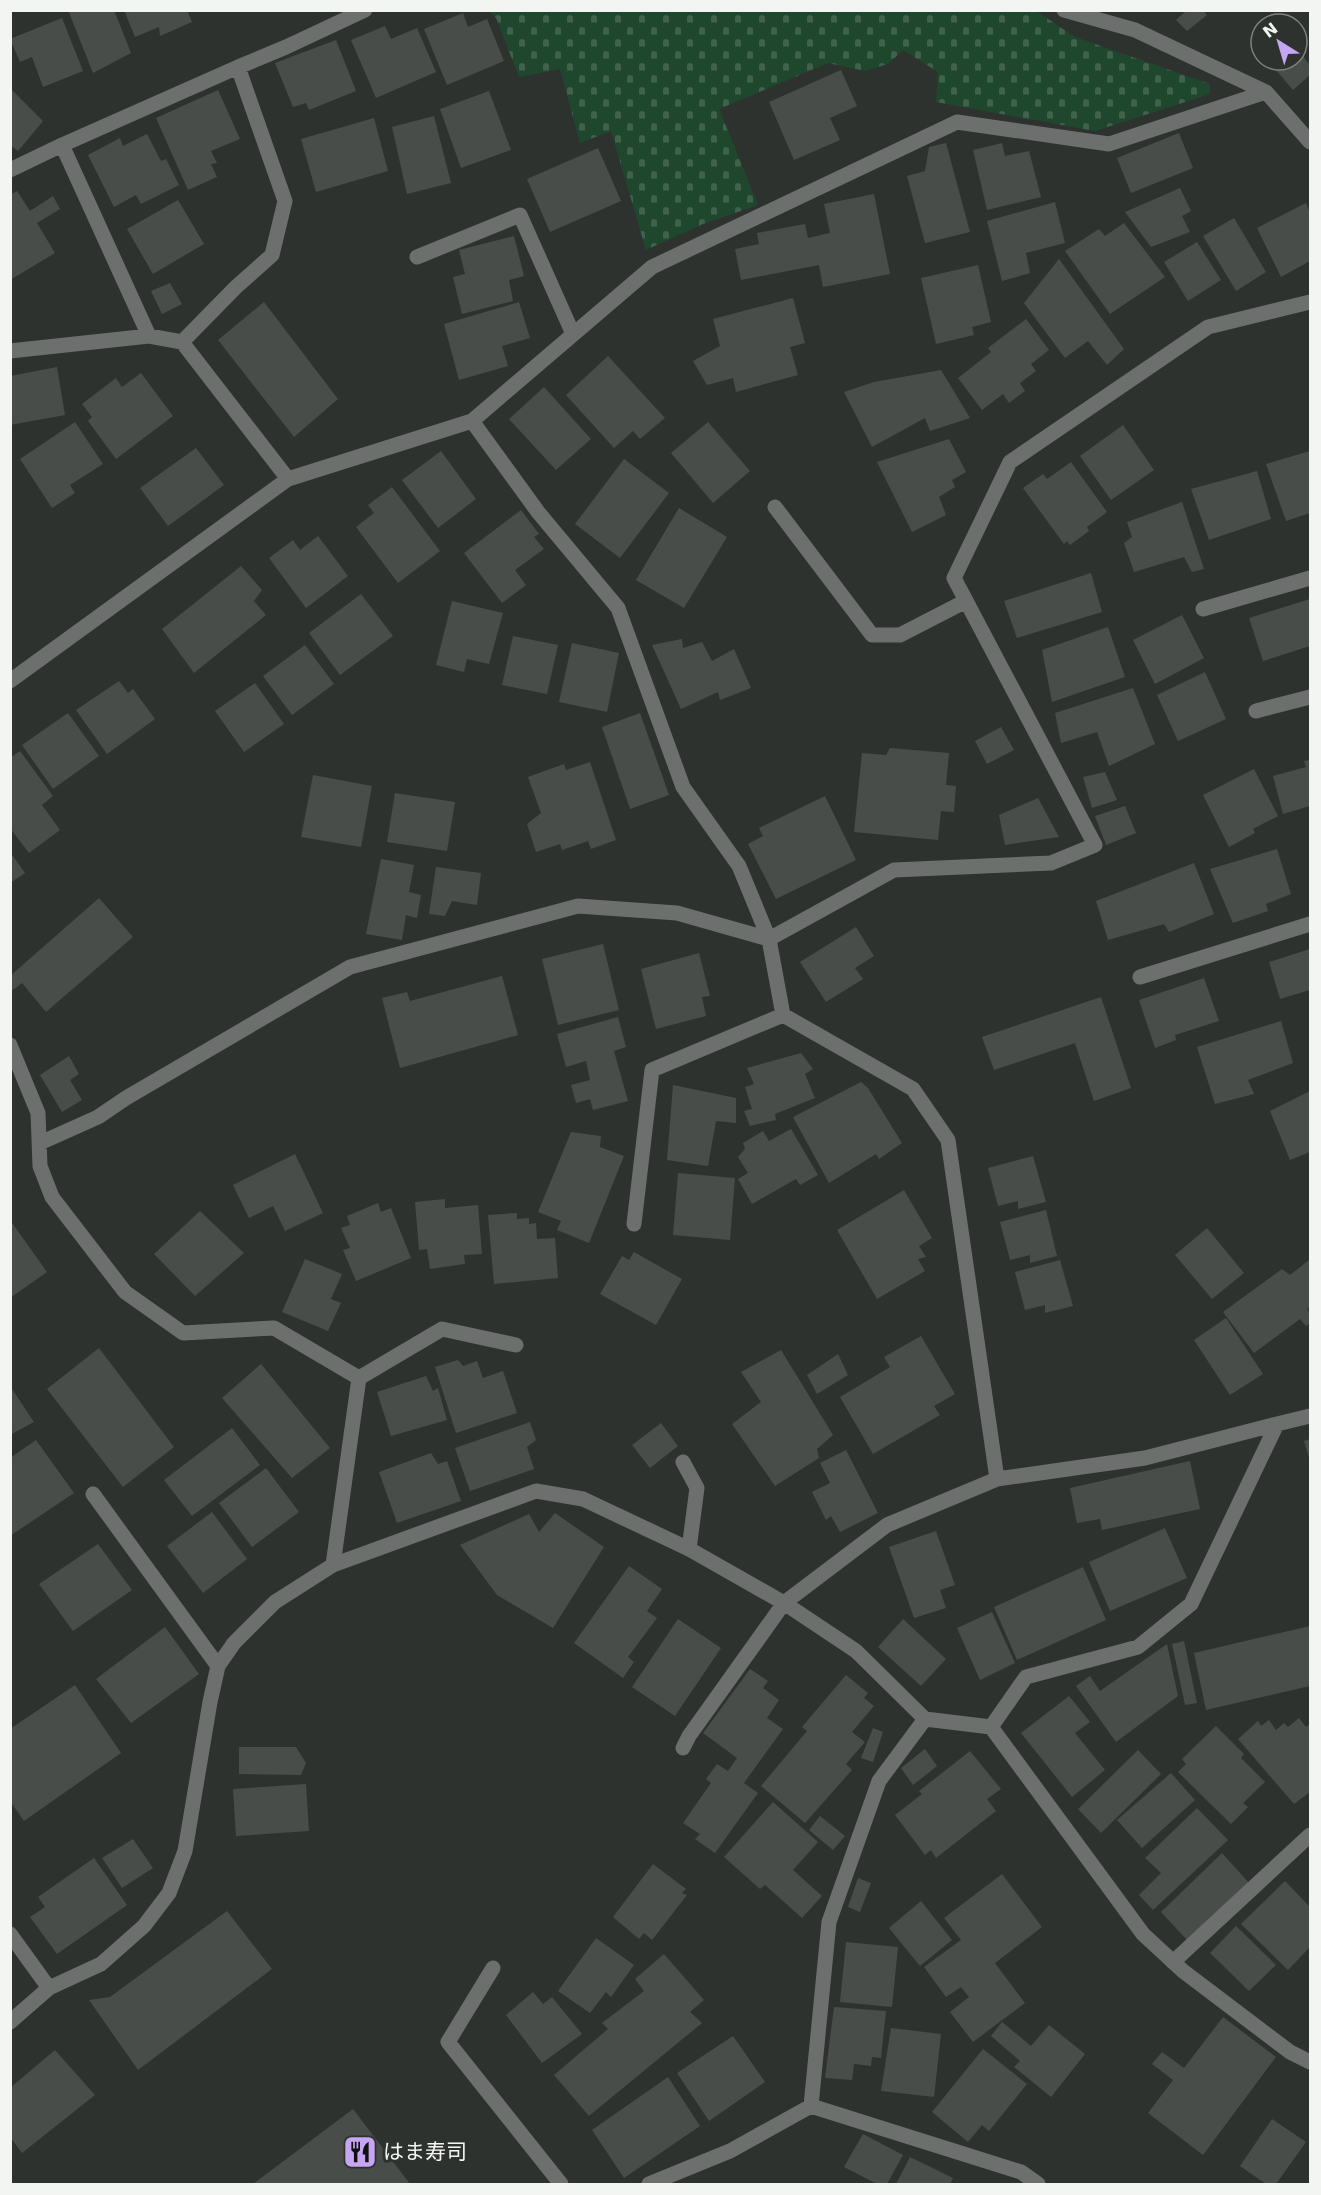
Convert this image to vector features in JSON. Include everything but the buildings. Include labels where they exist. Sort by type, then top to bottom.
[{"type":"street","points":[[10,170],[365,10]]},
{"type":"street","points":[[1064,10],[1135,30],[1266,92],[1311,142]]},
{"type":"street","points":[[182,342],[236,287],[272,255],[285,201],[238,67]]},
{"type":"street","points":[[10,681],[288,479],[472,421],[652,267],[957,122],[1109,144],[1266,92]]},
{"type":"street","points":[[62,146],[149,336]]},
{"type":"street","points":[[417,256],[520,215],[573,334]]},
{"type":"street","points":[[40,1143],[98,1117],[126,1098],[350,967],[578,906],[677,913],[769,939],[894,870],[1051,863],[1095,845],[954,578],[1010,462],[1208,327],[1311,302]]},
{"type":"street","points":[[10,351],[149,336],[182,342],[288,479]]},
{"type":"street","points":[[472,421],[538,512],[618,608],[683,787],[740,866],[769,939],[783,1015],[913,1089],[948,1140],[997,1479]]},
{"type":"street","points":[[775,507],[872,635],[900,635],[966,601]]},
{"type":"street","points":[[1203,609],[1311,578]]},
{"type":"street","points":[[1256,711],[1311,697]]},
{"type":"street","points":[[1140,977],[1311,924]]},
{"type":"street","points":[[634,1224],[652,1070],[783,1015]]},
{"type":"street","points":[[10,1045],[38,1113],[40,1166],[52,1197],[125,1292],[183,1333],[274,1328],[359,1378]]},
{"type":"street","points":[[359,1378],[442,1329],[516,1345]]},
{"type":"street","points":[[333,1565],[359,1378]]},
{"type":"street","points":[[683,1748],[784,1602],[887,1525],[997,1479],[1145,1458],[1311,1416]]},
{"type":"street","points":[[991,1727],[1026,1677],[1137,1647],[1191,1604],[1277,1424]]},
{"type":"street","points":[[683,1462],[697,1488],[689,1549]]},
{"type":"street","points":[[10,2022],[49,1988],[101,1964],[144,1926],[169,1893],[185,1851],[218,1666],[234,1643],[275,1602],[333,1565],[536,1491],[583,1499],[689,1549],[784,1602],[856,1651],[925,1719],[991,1727],[1143,1934],[1173,1962],[1290,2052],[1311,2062]]},
{"type":"street","points":[[93,1494],[218,1666]]},
{"type":"street","points":[[811,2106],[829,1922],[879,1781],[925,1719]]},
{"type":"street","points":[[1173,1962],[1311,1835]]},
{"type":"street","points":[[10,1934],[49,1988]]},
{"type":"street","points":[[493,1968],[448,2042],[561,2184]]},
{"type":"street","points":[[650,2184],[730,2151],[811,2106],[1022,2172],[1038,2184]]},
{"type":"green space","points":[[489,11],[1036,11],[1075,37],[1210,84],[1210,94],[1095,131],[936,102],[938,72],[903,50],[888,64],[865,71],[828,63],[719,109],[758,205],[703,224],[646,250],[611,131],[580,143],[560,69],[519,77],[496,18]]},
{"type":"place","name":"はま寿司","points":[[360,2152]]}]
